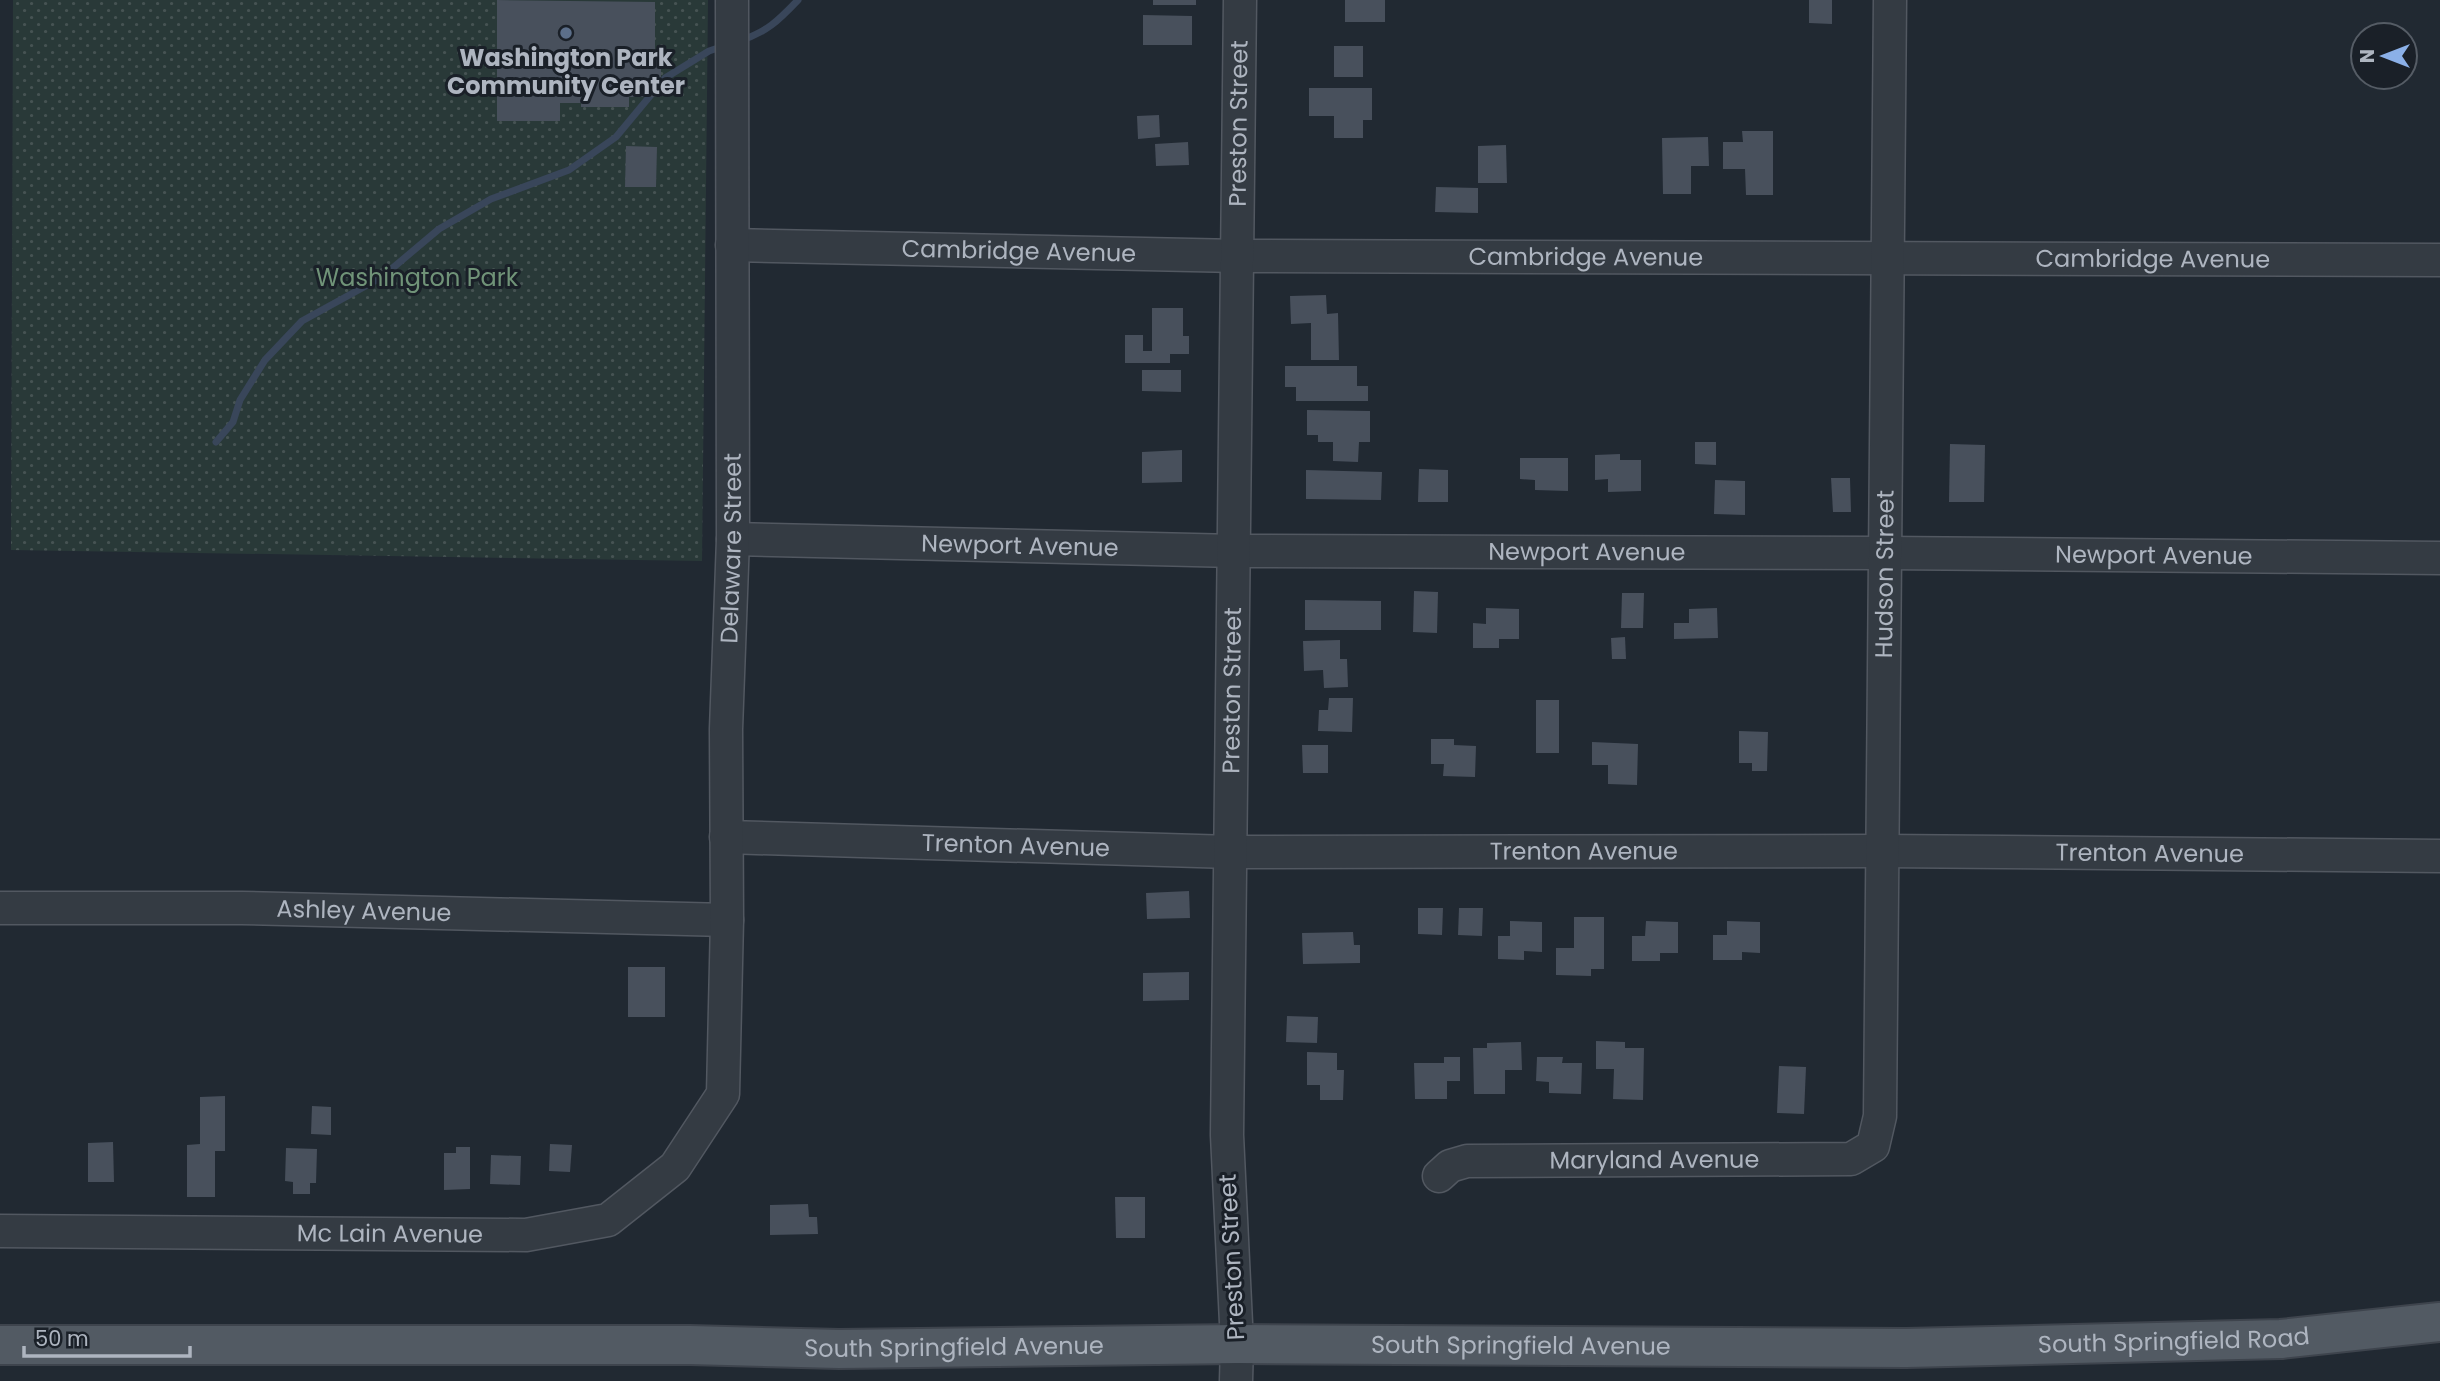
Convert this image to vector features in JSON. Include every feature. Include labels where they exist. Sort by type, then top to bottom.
[{"type":"main road","name":"South Springfield Road","points":[[1906,1349],[2281,1339],[2440,1322]]},
{"type":"main road","name":"South Springfield Avenue","points":[[0,1345],[690,1345],[1237,1363],[1906,1349]]},
{"type":"street","name":"Delaware Street","points":[[723,1094],[727,920],[726,729],[733,539],[732,0]]},
{"type":"street","name":"Preston Street","points":[[1237,1363],[1227,1135],[1240,0]]},
{"type":"street","name":"Hudson Street","points":[[1873,1146],[1880,1116],[1890,0]]},
{"type":"street","name":"Cambridge Avenue","points":[[732,245],[1238,256],[2440,260]]},
{"type":"street","name":"Newport Avenue","points":[[733,539],[1235,551],[2440,558]]},
{"type":"street","name":"Trenton Avenue","points":[[726,837],[1231,852],[1883,851],[2440,856]]},
{"type":"street","name":"Ashley Avenue","points":[[0,908],[242,908],[727,920]]},
{"type":"street","name":"Mc Lain Avenue","points":[[0,1231],[526,1235],[608,1220],[675,1167],[723,1094]]},
{"type":"street","name":"Maryland Avenue","points":[[1439,1176],[1450,1166],[1467,1161],[1850,1160],[1873,1146]]},
{"type":"green space","name":"Washington Park","points":[[13,0],[708,0],[702,561],[11,550]]},
{"type":"building","points":[[497,0],[655,2],[655,55],[661,55],[661,97],[629,97],[629,107],[581,107],[581,103],[560,103],[560,121],[497,121]]},
{"type":"building","points":[[1153,0],[1196,0],[1196,5],[1153,5]]},
{"type":"building","points":[[1345,0],[1385,0],[1385,22],[1345,22]]},
{"type":"building","points":[[1809,0],[1832,0],[1832,24],[1809,23]]},
{"type":"building","points":[[1143,15],[1192,16],[1192,45],[1143,45]]},
{"type":"building","points":[[1334,46],[1363,46],[1363,77],[1334,77]]},
{"type":"building","points":[[1309,88],[1372,88],[1372,120],[1363,120],[1363,138],[1334,138],[1334,116],[1309,116]]},
{"type":"building","points":[[1159,115],[1160,137],[1138,139],[1137,116]]},
{"type":"building","points":[[1742,131],[1773,131],[1773,195],[1746,195],[1745,169],[1723,169],[1723,142],[1743,142]]},
{"type":"building","points":[[1708,137],[1709,166],[1691,166],[1691,194],[1663,194],[1662,138]]},
{"type":"building","points":[[1188,142],[1189,165],[1156,166],[1155,144]]},
{"type":"building","points":[[1506,145],[1507,183],[1478,183],[1478,146]]},
{"type":"building","points":[[626,146],[657,147],[656,187],[625,187]]},
{"type":"building","points":[[1436,187],[1478,188],[1478,213],[1435,212]]},
{"type":"building","points":[[1326,295],[1327,314],[1338,313],[1339,360],[1311,360],[1311,323],[1291,324],[1290,296]]},
{"type":"building","points":[[1152,308],[1183,308],[1183,336],[1189,336],[1189,354],[1170,354],[1170,363],[1125,363],[1125,335],[1143,335],[1143,351],[1152,351]]},
{"type":"building","points":[[1285,366],[1357,366],[1357,386],[1368,386],[1368,401],[1296,401],[1296,387],[1285,387]]},
{"type":"building","points":[[1142,370],[1181,370],[1181,392],[1142,391]]},
{"type":"building","points":[[1307,410],[1370,411],[1370,442],[1359,442],[1358,462],[1333,461],[1333,442],[1318,442],[1318,435],[1307,435]]},
{"type":"building","points":[[1695,442],[1716,442],[1716,465],[1695,464]]},
{"type":"building","points":[[1950,444],[1985,445],[1984,502],[1949,502]]},
{"type":"building","points":[[1182,450],[1182,482],[1142,483],[1142,452]]},
{"type":"building","points":[[1620,454],[1620,460],[1641,460],[1641,491],[1608,492],[1608,479],[1595,480],[1595,455]]},
{"type":"building","points":[[1520,458],[1568,458],[1568,491],[1535,490],[1535,480],[1520,479]]},
{"type":"building","points":[[1419,469],[1448,470],[1448,502],[1418,502]]},
{"type":"building","points":[[1306,470],[1382,472],[1381,500],[1306,499]]},
{"type":"building","points":[[1831,478],[1850,478],[1851,512],[1833,512]]},
{"type":"building","points":[[1715,480],[1745,481],[1745,515],[1714,514]]},
{"type":"building","points":[[1414,591],[1438,592],[1437,633],[1413,632]]},
{"type":"building","points":[[1622,593],[1644,593],[1643,628],[1621,628]]},
{"type":"building","points":[[1305,600],[1381,601],[1381,630],[1305,630]]},
{"type":"building","points":[[1486,608],[1519,609],[1519,639],[1499,639],[1499,648],[1473,648],[1473,623],[1486,624]]},
{"type":"building","points":[[1717,608],[1718,638],[1674,639],[1674,623],[1689,623],[1689,609]]},
{"type":"building","points":[[1625,637],[1626,659],[1612,659],[1611,638]]},
{"type":"building","points":[[1340,640],[1340,659],[1347,659],[1348,687],[1324,688],[1323,670],[1304,671],[1303,641]]},
{"type":"building","points":[[1329,698],[1353,698],[1352,732],[1318,731],[1319,710],[1328,710]]},
{"type":"building","points":[[1536,700],[1559,700],[1559,753],[1536,753]]},
{"type":"building","points":[[1739,731],[1768,732],[1767,771],[1752,771],[1752,763],[1739,763]]},
{"type":"building","points":[[1431,739],[1454,739],[1454,745],[1476,746],[1475,777],[1443,776],[1444,764],[1431,764]]},
{"type":"building","points":[[1592,742],[1638,744],[1637,785],[1608,784],[1608,765],[1592,765]]},
{"type":"building","points":[[1302,745],[1328,745],[1328,773],[1303,773]]},
{"type":"building","points":[[1189,891],[1190,918],[1147,919],[1146,893]]},
{"type":"building","points":[[1418,908],[1443,908],[1442,935],[1418,934]]},
{"type":"building","points":[[1459,908],[1483,908],[1482,936],[1458,935]]},
{"type":"building","points":[[1574,917],[1604,917],[1604,969],[1591,969],[1591,976],[1556,975],[1556,948],[1574,948]]},
{"type":"building","points":[[1510,921],[1542,922],[1542,952],[1524,951],[1524,960],[1498,959],[1498,936],[1510,936]]},
{"type":"building","points":[[1646,921],[1678,922],[1678,953],[1660,953],[1660,961],[1632,961],[1632,936],[1645,936]]},
{"type":"building","points":[[1727,921],[1760,922],[1760,953],[1742,952],[1742,960],[1713,960],[1713,935],[1727,935]]},
{"type":"building","points":[[1353,932],[1354,945],[1360,945],[1360,963],[1303,964],[1302,933]]},
{"type":"building","points":[[628,967],[665,967],[665,1017],[628,1017]]},
{"type":"building","points":[[1189,972],[1189,1000],[1143,1001],[1143,973]]},
{"type":"building","points":[[1287,1016],[1318,1017],[1317,1043],[1286,1042]]},
{"type":"building","points":[[1596,1041],[1625,1042],[1625,1048],[1644,1048],[1643,1100],[1613,1099],[1614,1069],[1596,1069]]},
{"type":"building","points":[[1521,1042],[1522,1070],[1505,1070],[1505,1094],[1474,1094],[1473,1048],[1487,1048],[1487,1043]]},
{"type":"building","points":[[1307,1052],[1337,1053],[1337,1070],[1344,1070],[1343,1100],[1320,1100],[1320,1085],[1307,1085]]},
{"type":"building","points":[[1444,1057],[1460,1057],[1460,1081],[1447,1081],[1447,1099],[1415,1099],[1414,1063],[1444,1063]]},
{"type":"building","points":[[1537,1057],[1563,1057],[1562,1063],[1582,1063],[1581,1094],[1549,1093],[1549,1082],[1536,1081]]},
{"type":"building","points":[[1779,1066],[1806,1067],[1804,1114],[1777,1113]]},
{"type":"building","points":[[225,1096],[225,1151],[215,1151],[215,1197],[187,1197],[187,1145],[200,1144],[200,1097]]},
{"type":"building","points":[[312,1106],[331,1107],[331,1135],[311,1134]]},
{"type":"building","points":[[113,1142],[114,1182],[88,1182],[88,1143]]},
{"type":"building","points":[[550,1144],[572,1145],[570,1172],[549,1171]]},
{"type":"building","points":[[456,1147],[470,1147],[470,1189],[444,1190],[444,1153],[456,1153]]},
{"type":"building","points":[[286,1148],[317,1149],[316,1183],[310,1183],[310,1194],[293,1194],[293,1182],[285,1181]]},
{"type":"building","points":[[491,1155],[521,1156],[520,1185],[490,1184]]},
{"type":"building","points":[[1115,1197],[1145,1197],[1145,1238],[1116,1238]]},
{"type":"building","points":[[808,1204],[809,1217],[817,1217],[818,1234],[770,1235],[770,1205]]},
{"type":"waterway","points":[[739,41],[772,25],[798,0]]},
{"type":"waterway","points":[[216,442],[233,422],[240,400],[265,360],[302,321],[382,277],[439,229],[491,199],[569,170],[616,137],[665,78],[709,51],[724,46]]},
{"type":"place","name":"Washington Park Community Center","points":[[566,33]]}]
